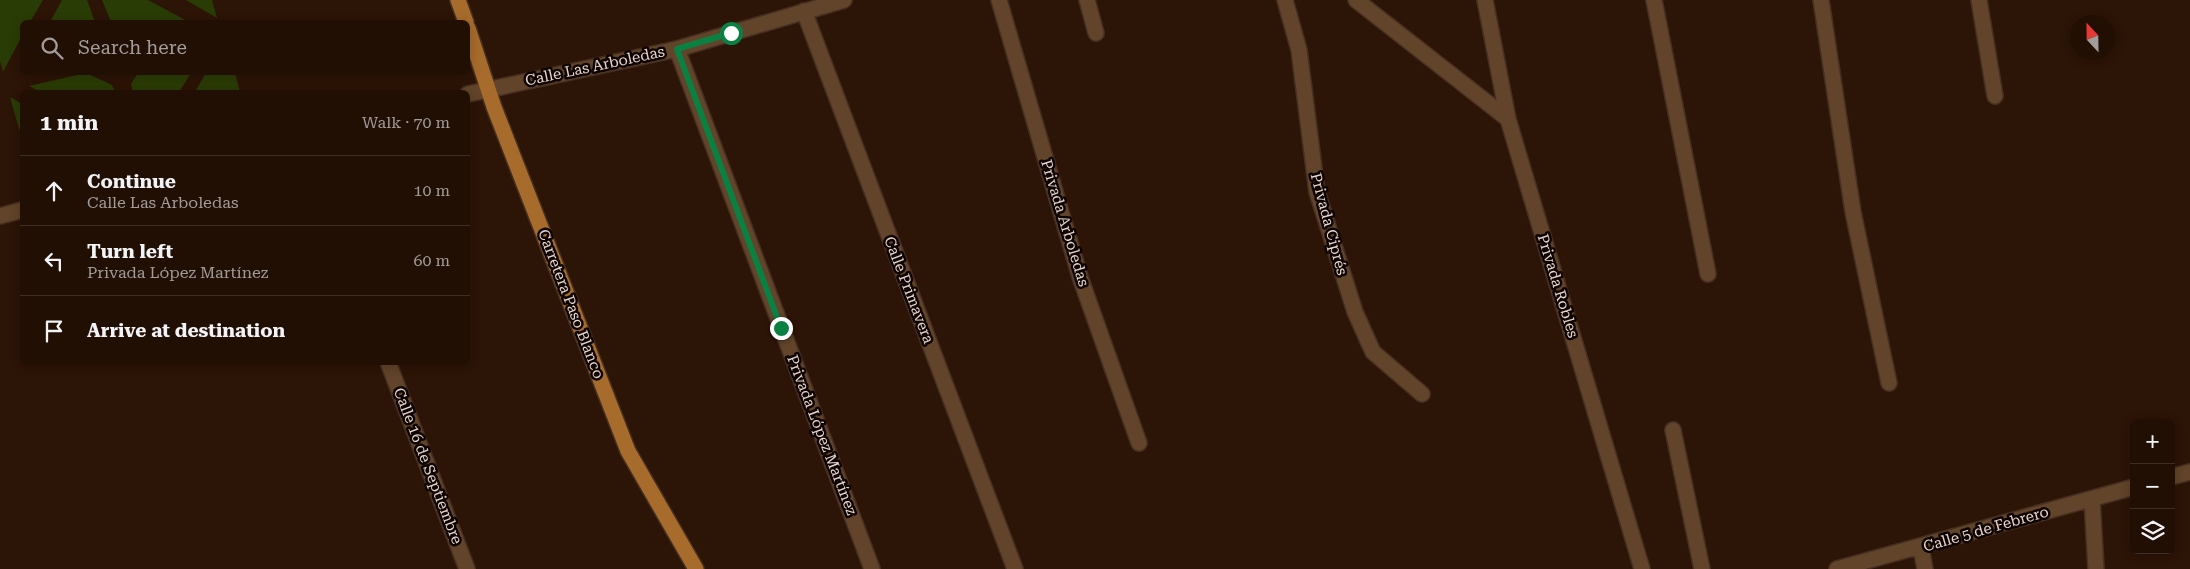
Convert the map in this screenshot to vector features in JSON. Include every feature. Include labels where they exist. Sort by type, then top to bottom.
[{"type":"main road","points":[[458,0],[465,20]]},
{"type":"main road","name":"Carretera Paso Blanco","points":[[470,34],[488,89],[628,451],[696,569]]},
{"type":"street","name":"Calle Las Arboledas","points":[[470,94],[677,49],[844,0]]},
{"type":"street","name":"Privada Arboledas","points":[[999,0],[1080,277],[1139,443]]},
{"type":"street","points":[[1087,0],[1096,33]]},
{"type":"street","name":"Privada Ciprés","points":[[1285,0],[1299,50],[1318,192],[1355,312],[1373,352],[1422,394]]},
{"type":"street","points":[[1356,0],[1508,119]]},
{"type":"street","name":"Privada Robles","points":[[1485,0],[1508,119],[1642,569]]},
{"type":"street","points":[[1654,0],[1708,274]]},
{"type":"street","points":[[1821,0],[1853,212],[1889,383]]},
{"type":"street","points":[[1979,0],[1995,96]]},
{"type":"street","name":"Calle Primavera","points":[[804,11],[1015,569]]},
{"type":"street","name":"Privada López Martínez","points":[[677,49],[872,569]]},
{"type":"street","points":[[0,216],[20,211]]},
{"type":"street","name":"Calle 16 de Septiembre","points":[[389,365],[468,569]]},
{"type":"street","points":[[1673,430],[1702,569]]},
{"type":"street","points":[[2175,476],[2190,472]]},
{"type":"street","name":"Calle 5 de Febrero","points":[[1837,569],[1920,548],[2130,488]]},
{"type":"street","points":[[2092,499],[2096,569]]},
{"type":"street","points":[[1920,548],[1925,569]]},
{"type":"green space","points":[[0,0],[43,0],[31,20],[20,20],[20,40],[3,72],[0,61]]},
{"type":"green space","points":[[62,0],[87,0],[94,20],[51,20]]},
{"type":"green space","points":[[102,0],[148,0],[185,20],[110,20]]},
{"type":"green space","points":[[186,0],[212,0],[217,18]]},
{"type":"green space","points":[[77,75],[90,75],[112,85],[114,90],[37,90],[29,86]]},
{"type":"green space","points":[[137,75],[190,75],[180,90],[132,90],[131,84]]},
{"type":"green space","points":[[205,75],[236,75],[239,90],[196,90]]},
{"type":"green space","points":[[10,97],[20,103],[20,132]]},
{"type":"route","points":[[731,33],[677,49],[781,328]]}]
